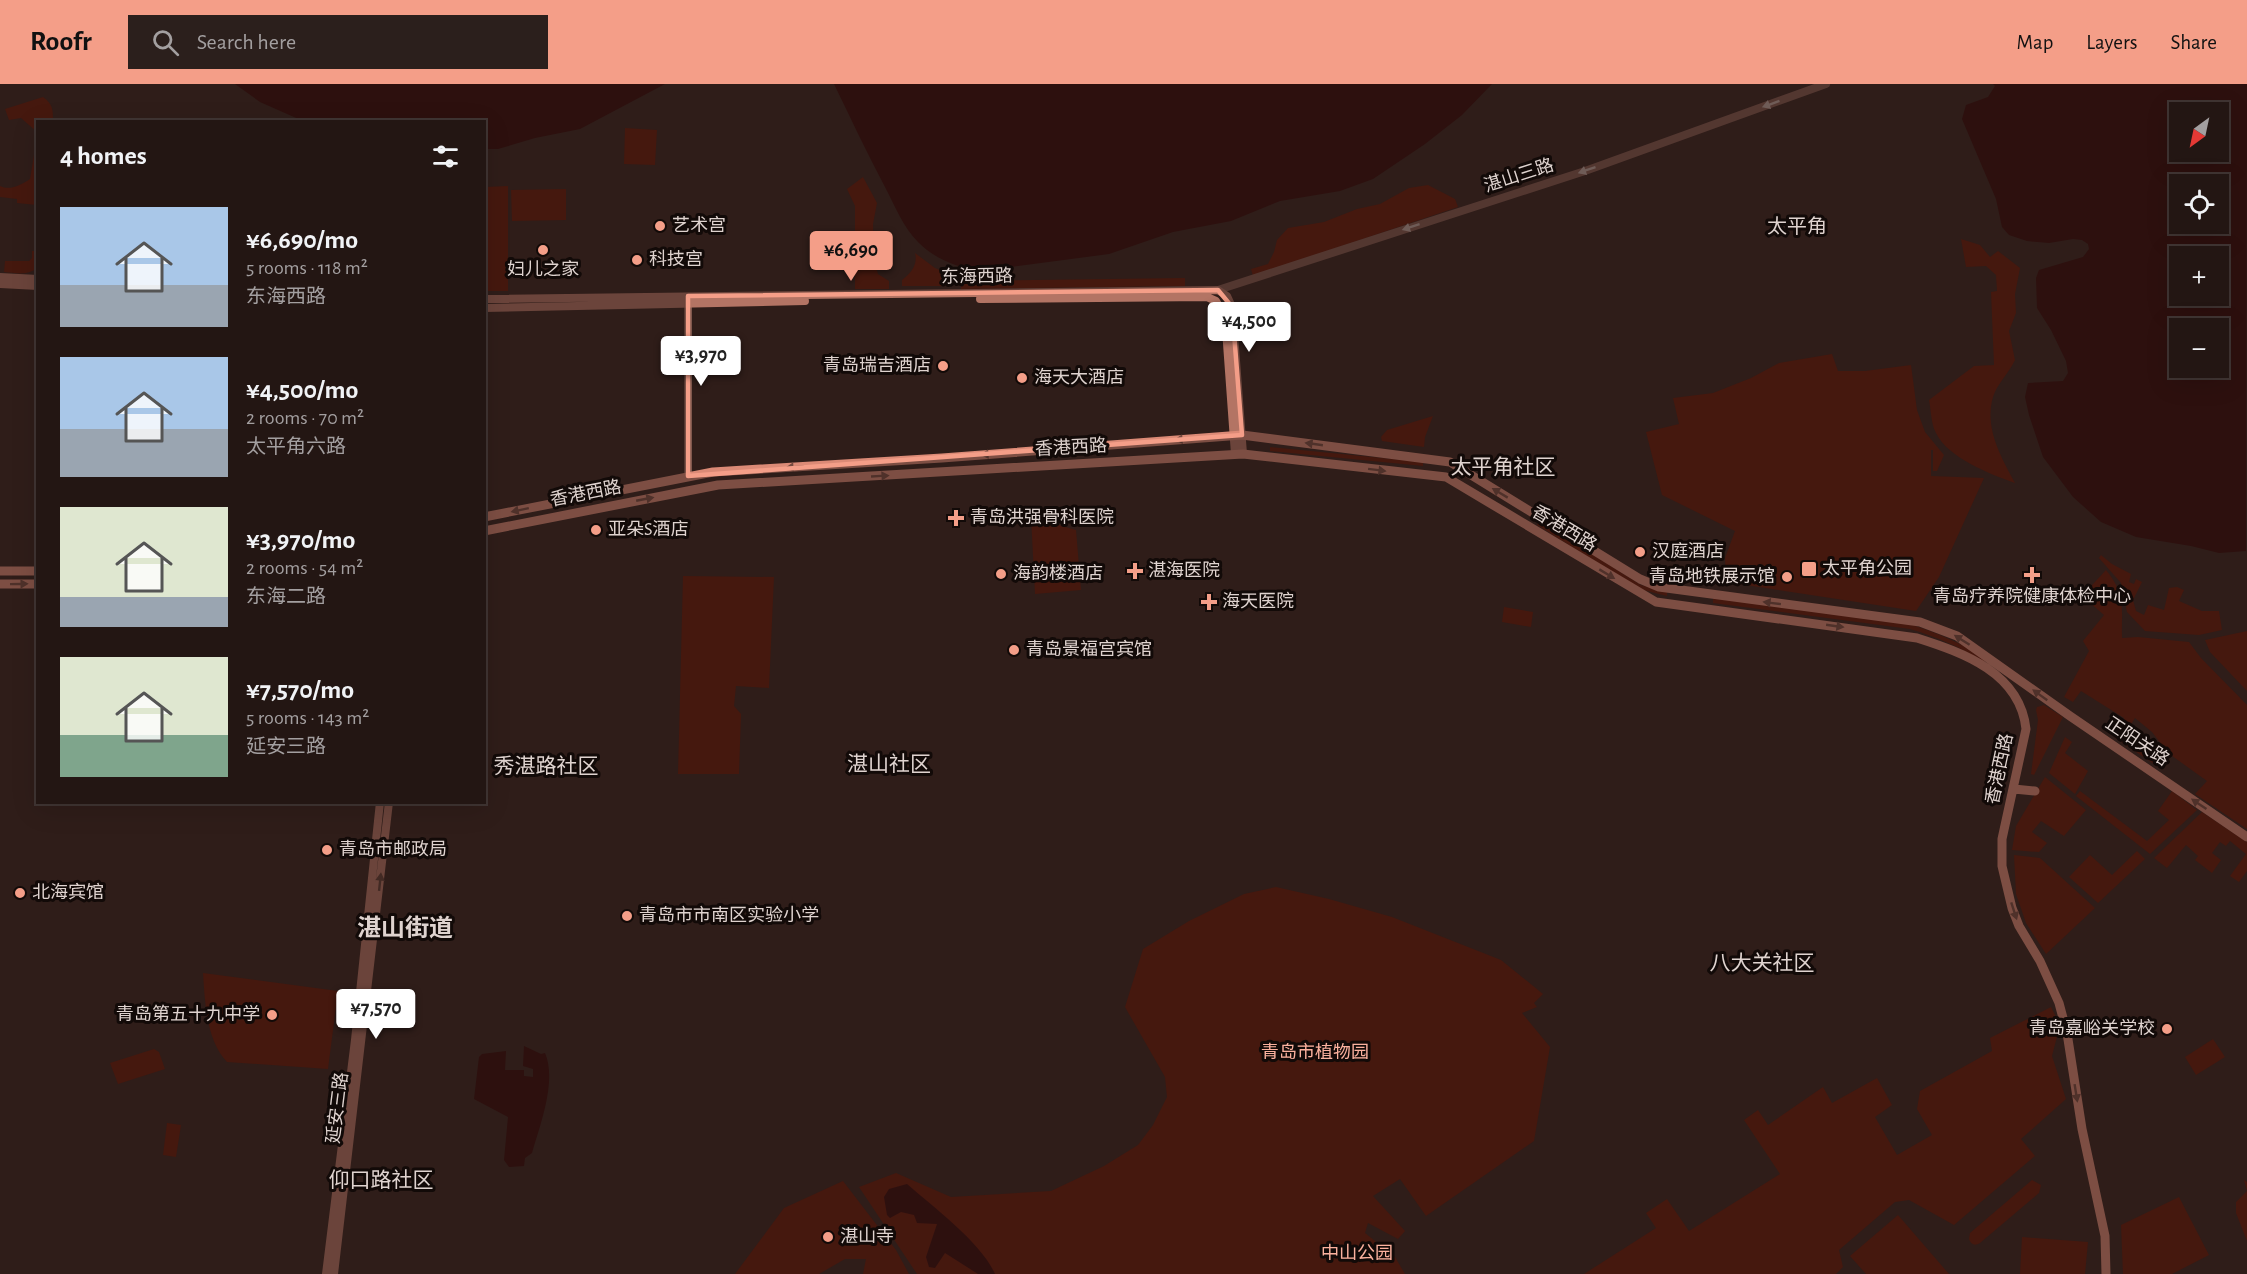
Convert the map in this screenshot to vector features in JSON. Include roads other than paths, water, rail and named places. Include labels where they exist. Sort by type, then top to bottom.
[{"type":"main road","points":[[0,276],[36,279]]},
{"type":"main road","points":[[0,284],[36,286]]},
{"type":"main road","name":"东海西路","points":[[486,308],[688,300],[1218,290]]},
{"type":"main road","points":[[1218,290],[1227,296],[1232,307],[1239,454]]},
{"type":"main road","name":"东海西路","points":[[486,299],[1207,297],[1216,301],[1225,316],[1239,435]]},
{"type":"main road","name":"香港西路","points":[[486,517],[713,472],[932,459],[1239,435],[1450,462],[1640,579],[1659,587],[1920,622],[1958,636],[2010,673]]},
{"type":"main road","name":"香港西路","points":[[486,531],[718,485],[1239,454],[1446,477],[1656,602],[1917,638],[1954,650],[1996,674],[2012,689],[2025,717],[2026,729],[2002,839],[2002,866],[2012,908],[2019,926],[2040,961],[2059,1003],[2067,1033],[2082,1129],[2105,1236],[2106,1274]]},
{"type":"main road","points":[[0,571],[36,571]]},
{"type":"main road","points":[[0,584],[36,584]]},
{"type":"main road","name":"正阳关路","points":[[2010,673],[2247,837]]},
{"type":"main road","points":[[2014,789],[2035,791]]},
{"type":"main road","name":"延安三路","points":[[326,1274],[355,1040],[380,804]]},
{"type":"main road","name":"延安三路","points":[[334,1274],[389,804]]},
{"type":"street","name":"湛山三路","points":[[1218,290],[1585,171],[1826,84]]},
{"type":"street","points":[[688,300],[688,476]]},
{"type":"place","name":"艺术宫","points":[[660,226]]},
{"type":"place","name":"妇儿之家","points":[[543,250]]},
{"type":"place","name":"科技宫","points":[[637,260]]},
{"type":"place","name":"青岛瑞吉酒店","points":[[943,366]]},
{"type":"place","name":"海天大酒店","points":[[1022,378]]},
{"type":"place","name":"青岛洪强骨科医院","points":[[956,518]]},
{"type":"place","name":"亚朵S酒店","points":[[596,530]]},
{"type":"place","name":"汉庭酒店","points":[[1640,552]]},
{"type":"place","name":"太平角公园","points":[[1809,569]]},
{"type":"place","name":"湛海医院","points":[[1135,571]]},
{"type":"place","name":"海韵楼酒店","points":[[1001,574]]},
{"type":"place","name":"青岛疗养院健康体检中心","points":[[2032,575]]},
{"type":"place","name":"青岛地铁展示馆","points":[[1787,577]]},
{"type":"place","name":"海天医院","points":[[1209,602]]},
{"type":"place","name":"青岛景福宫宾馆","points":[[1014,650]]},
{"type":"place","name":"青岛市邮政局","points":[[327,850]]},
{"type":"place","name":"北海宾馆","points":[[20,893]]},
{"type":"place","name":"青岛市市南区实验小学","points":[[627,916]]},
{"type":"place","name":"青岛第五十九中学","points":[[272,1015]]},
{"type":"place","name":"青岛嘉峪关学校","points":[[2167,1029]]},
{"type":"place","name":"湛山寺","points":[[828,1237]]},
{"type":"district","name":"太平角","points":[[1797,227]]},
{"type":"district","name":"太平角社区","points":[[1503,467]]},
{"type":"district","name":"湛山社区","points":[[889,764]]},
{"type":"district","name":"秀湛路社区","points":[[546,766]]},
{"type":"district","name":"湛山街道","points":[[405,929]]},
{"type":"district","name":"八大关社区","points":[[1762,963]]},
{"type":"district","name":"仰口路社区","points":[[381,1180]]},
{"type":"park label","name":"青岛市植物园","points":[[1315,1053]]},
{"type":"park label","name":"中山公园","points":[[1357,1254]]}]
